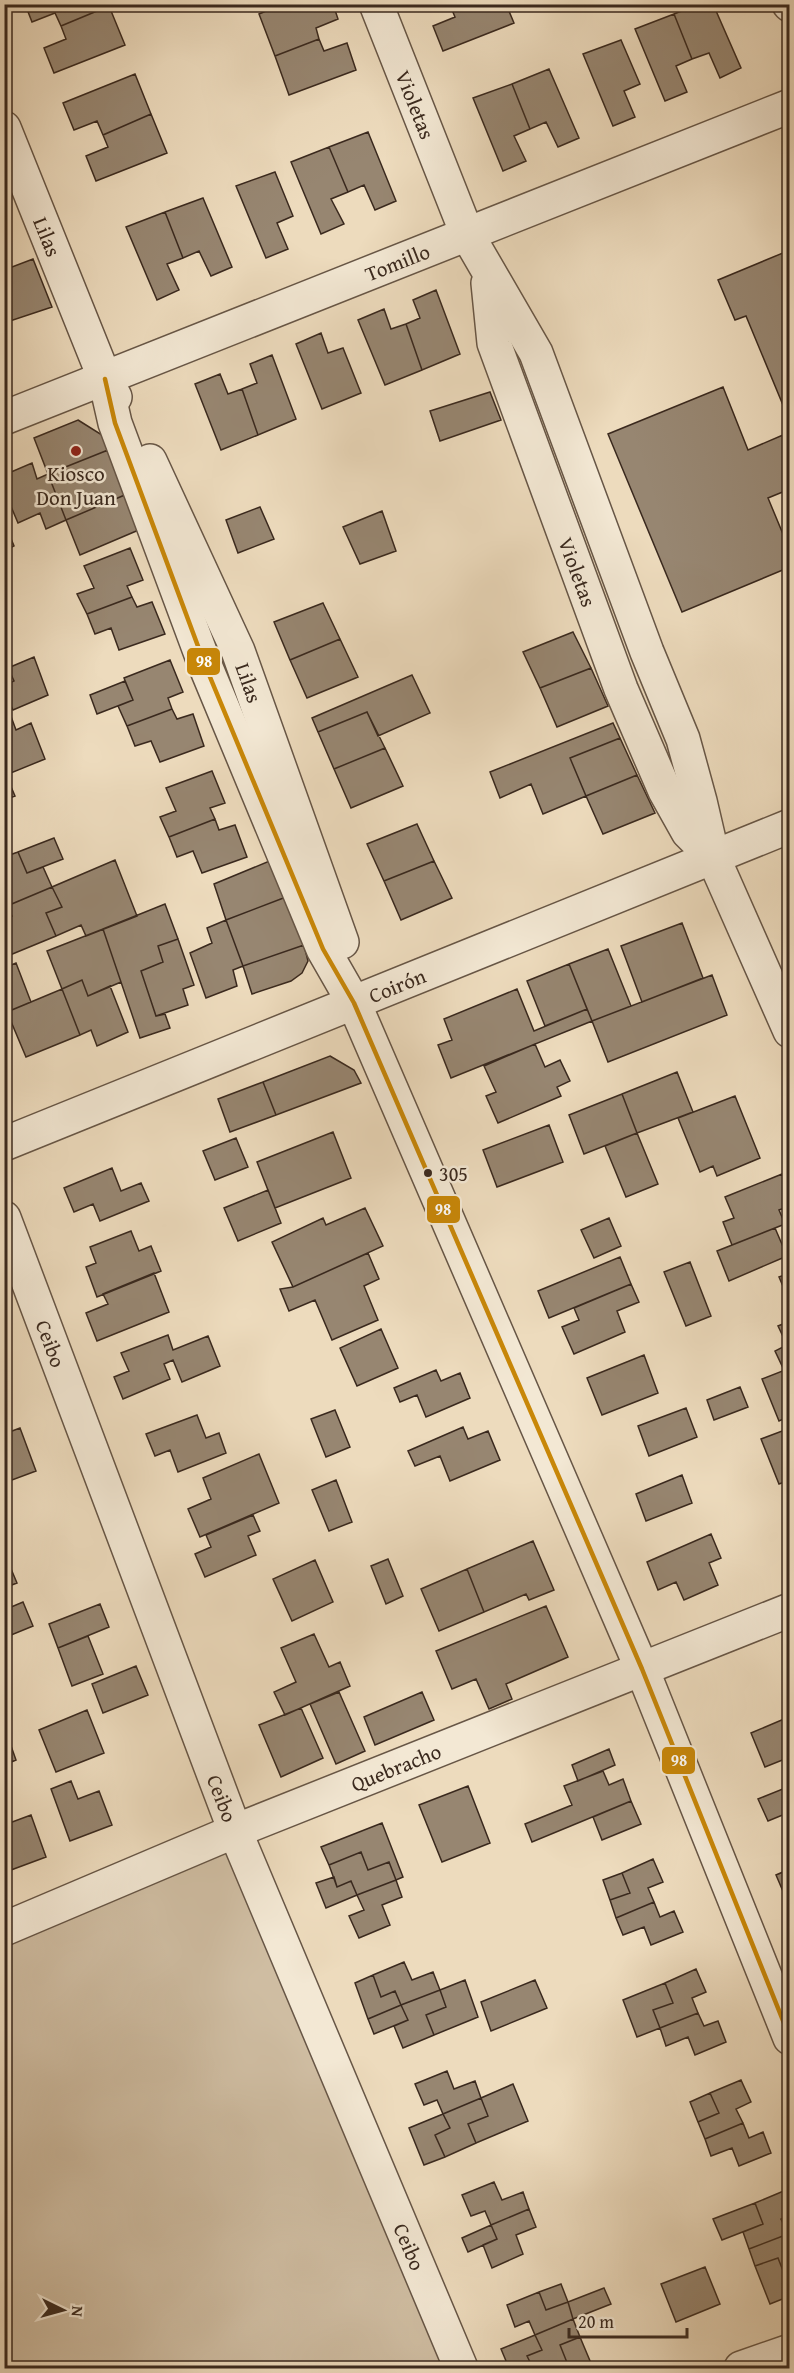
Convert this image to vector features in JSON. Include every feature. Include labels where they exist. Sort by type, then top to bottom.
[{"type":"street","name":"Violetas","points":[[376,4],[467,234],[536,354],[647,652],[682,739],[713,857],[789,1031]]},
{"type":"street","name":"Tomillo","points":[[4,418],[789,106]]},
{"type":"street","name":"Lilas","points":[[4,128],[105,379],[143,446],[238,651],[340,933],[354,1003],[642,1670],[789,2038]]},
{"type":"street","name":"Coirón","points":[[6,1138],[354,1003],[789,826]]},
{"type":"street","name":"Ceibo","points":[[4,1218],[236,1831],[461,2368]]},
{"type":"street","name":"Quebracho","points":[[4,1929],[236,1831],[789,1610]]},
{"type":"street","points":[[741,2368],[789,2351]]},
{"type":"shaded area","points":[[235,1831],[461,2368],[5,2368],[5,1929]]},
{"type":"building","points":[[25,4],[108,4],[109,6],[61,26],[55,13],[32,22]]},
{"type":"building","points":[[283,4],[333,4],[338,19],[316,28],[319,39],[275,56],[259,14]]},
{"type":"building","points":[[506,4],[514,23],[443,51],[433,26],[455,17],[450,5]]},
{"type":"building","points":[[699,4],[713,4],[741,68],[720,78],[709,53],[692,59],[674,14]]},
{"type":"building","points":[[109,6],[125,45],[54,73],[44,48],[66,39],[61,26]]},
{"type":"building","points":[[674,14],[692,59],[676,66],[687,92],[665,101],[635,29]]},
{"type":"building","points":[[319,39],[324,51],[347,43],[356,70],[289,95],[275,56]]},
{"type":"building","points":[[621,40],[640,84],[624,91],[635,117],[613,126],[583,54]]},
{"type":"building","points":[[549,69],[579,138],[558,147],[546,122],[530,129],[512,84]]},
{"type":"building","points":[[135,74],[151,114],[103,135],[97,121],[74,130],[63,103]]},
{"type":"building","points":[[512,84],[530,129],[514,136],[526,161],[503,171],[473,98]]},
{"type":"building","points":[[151,114],[167,153],[96,181],[86,156],[108,147],[103,135]]},
{"type":"building","points":[[368,132],[396,201],[375,210],[364,185],[348,192],[329,147]]},
{"type":"building","points":[[329,147],[348,192],[331,199],[344,224],[321,234],[291,162]]},
{"type":"building","points":[[275,172],[293,216],[277,223],[288,249],[266,258],[236,186]]},
{"type":"building","points":[[203,198],[232,267],[211,276],[199,251],[183,258],[165,212]]},
{"type":"building","points":[[165,212],[183,258],[167,264],[179,290],[157,300],[126,227]]},
{"type":"building","points":[[790,250],[790,422],[746,316],[735,320],[718,280]]},
{"type":"building","points":[[33,259],[52,307],[4,323],[4,270]]},
{"type":"building","points":[[436,290],[460,354],[422,370],[406,324],[420,318],[413,300]]},
{"type":"building","points":[[384,309],[391,329],[406,324],[422,370],[385,385],[358,320]]},
{"type":"building","points":[[321,333],[328,353],[343,348],[361,393],[322,409],[296,344]]},
{"type":"building","points":[[272,355],[296,419],[258,435],[242,389],[257,383],[250,364]]},
{"type":"building","points":[[220,374],[228,394],[242,389],[258,435],[221,450],[195,384]]},
{"type":"building","points":[[723,387],[748,450],[790,432],[790,489],[768,498],[790,551],[790,567],[682,612],[608,434]]},
{"type":"building","points":[[490,392],[501,420],[440,441],[430,411]]},
{"type":"building","points":[[78,420],[102,435],[108,450],[48,474],[34,438]]},
{"type":"building","points":[[108,450],[127,494],[66,520],[48,474]]},
{"type":"building","points":[[32,463],[37,479],[48,474],[66,520],[46,529],[40,513],[18,523],[4,490],[4,475]]},
{"type":"building","points":[[127,494],[141,529],[80,555],[66,520]]},
{"type":"building","points":[[260,507],[274,539],[238,553],[226,520]]},
{"type":"building","points":[[382,511],[396,551],[360,564],[343,527]]},
{"type":"building","points":[[4,522],[14,546],[4,551]]},
{"type":"building","points":[[130,548],[143,580],[127,586],[132,597],[87,614],[77,594],[94,588],[84,566]]},
{"type":"building","points":[[132,597],[137,607],[152,602],[165,634],[119,650],[111,628],[95,634],[87,614]]},
{"type":"building","points":[[323,603],[340,639],[290,660],[274,622]]},
{"type":"building","points":[[573,632],[591,668],[540,688],[523,652]]},
{"type":"building","points":[[340,639],[358,677],[307,698],[290,660]]},
{"type":"building","points":[[34,657],[48,695],[13,710],[4,691],[4,686],[14,681],[8,668]]},
{"type":"building","points":[[170,660],[183,692],[168,698],[172,709],[127,726],[118,706],[133,700],[124,678]]},
{"type":"building","points":[[591,668],[608,706],[557,727],[540,688]]},
{"type":"building","points":[[412,675],[430,713],[378,736],[367,712],[318,732],[312,718]]},
{"type":"building","points":[[125,681],[133,700],[97,714],[90,695]]},
{"type":"building","points":[[172,709],[177,719],[193,714],[204,746],[160,762],[151,741],[135,746],[127,726]]},
{"type":"building","points":[[9,711],[16,730],[31,723],[45,759],[6,775],[4,713]]},
{"type":"building","points":[[367,712],[385,748],[334,769],[318,732]]},
{"type":"building","points":[[613,723],[620,738],[570,758],[586,796],[543,814],[531,784],[500,798],[490,772]]},
{"type":"building","points":[[620,738],[637,775],[586,796],[570,758]]},
{"type":"building","points":[[385,748],[403,786],[351,808],[334,769]]},
{"type":"building","points":[[212,771],[225,803],[210,808],[215,819],[169,837],[160,817],[176,811],[166,788]]},
{"type":"building","points":[[6,775],[15,796],[4,800],[4,776]]},
{"type":"building","points":[[637,775],[655,813],[603,834],[586,796]]},
{"type":"building","points":[[215,819],[219,830],[235,825],[247,857],[202,873],[193,851],[177,857],[169,837]]},
{"type":"building","points":[[417,824],[434,861],[384,881],[367,844]]},
{"type":"building","points":[[54,838],[63,859],[27,873],[18,852]]},
{"type":"building","points":[[18,852],[27,873],[43,867],[52,887],[7,906],[4,901],[4,857]]},
{"type":"building","points":[[115,860],[137,916],[86,936],[81,925],[56,936],[46,913],[62,907],[52,887]]},
{"type":"building","points":[[272,860],[286,897],[226,920],[214,884]]},
{"type":"building","points":[[434,861],[452,898],[401,920],[384,881]]},
{"type":"building","points":[[52,887],[62,907],[46,913],[56,936],[10,955],[4,942],[4,919],[12,916],[7,906]]},
{"type":"building","points":[[286,897],[304,945],[243,966],[226,920]]},
{"type":"building","points":[[165,904],[178,939],[158,946],[163,962],[141,971],[156,1016],[165,1014],[170,1028],[140,1038],[103,929]]},
{"type":"building","points":[[226,920],[243,966],[233,970],[237,986],[206,998],[190,953],[212,943],[207,928]]},
{"type":"building","points":[[682,923],[703,978],[642,1002],[621,946]]},
{"type":"building","points":[[103,929],[121,982],[88,996],[82,980],[62,989],[47,951]]},
{"type":"building","points":[[178,939],[194,985],[183,989],[188,1005],[156,1016],[141,971],[163,962],[158,946]]},
{"type":"building","points":[[304,945],[308,961],[302,973],[291,981],[252,994],[243,966]]},
{"type":"building","points":[[608,949],[631,1006],[592,1021],[569,964]]},
{"type":"building","points":[[16,963],[31,1002],[7,1012],[4,1006],[4,968]]},
{"type":"building","points":[[569,964],[587,1009],[545,1026],[527,981]]},
{"type":"building","points":[[712,975],[727,1015],[608,1062],[592,1021]]},
{"type":"building","points":[[82,980],[88,996],[110,986],[128,1032],[97,1046],[91,1030],[80,1035],[62,989]]},
{"type":"building","points":[[62,989],[80,1035],[26,1057],[7,1012]]},
{"type":"building","points":[[517,989],[534,1031],[587,1009],[592,1021],[451,1078],[438,1045],[452,1040],[444,1019]]},
{"type":"building","points":[[535,1044],[545,1067],[560,1060],[570,1081],[557,1087],[561,1096],[498,1123],[486,1096],[496,1092],[484,1066]]},
{"type":"building","points":[[330,1056],[354,1070],[361,1083],[276,1115],[263,1082]]},
{"type":"building","points":[[677,1072],[693,1112],[637,1133],[622,1094]]},
{"type":"building","points":[[263,1082],[276,1115],[230,1132],[218,1099]]},
{"type":"building","points":[[622,1094],[637,1133],[584,1154],[569,1115]]},
{"type":"building","points":[[735,1096],[760,1158],[717,1176],[713,1166],[700,1172],[678,1118]]},
{"type":"building","points":[[549,1125],[563,1162],[497,1187],[483,1150]]},
{"type":"building","points":[[333,1132],[351,1178],[275,1208],[257,1162]]},
{"type":"building","points":[[637,1133],[658,1184],[626,1197],[605,1146]]},
{"type":"building","points":[[236,1138],[248,1167],[215,1180],[203,1151]]},
{"type":"building","points":[[112,1168],[121,1191],[141,1183],[149,1201],[100,1221],[93,1204],[74,1212],[64,1188]]},
{"type":"building","points":[[782,1174],[790,1192],[790,1206],[779,1210],[785,1224],[732,1245],[723,1222],[734,1218],[725,1197]]},
{"type":"building","points":[[268,1190],[281,1223],[238,1241],[224,1208]]},
{"type":"building","points":[[365,1208],[383,1246],[293,1287],[272,1242],[323,1218],[326,1225]]},
{"type":"building","points":[[609,1218],[621,1246],[594,1258],[581,1230]]},
{"type":"building","points":[[775,1228],[787,1256],[729,1281],[717,1251]]},
{"type":"building","points":[[131,1231],[139,1251],[151,1246],[161,1271],[97,1297],[86,1267],[96,1263],[90,1247]]},
{"type":"building","points":[[368,1253],[379,1279],[364,1286],[378,1320],[332,1340],[315,1300],[289,1311],[280,1289],[293,1287]]},
{"type":"building","points":[[620,1257],[631,1284],[549,1318],[538,1291]]},
{"type":"building","points":[[690,1262],[711,1316],[686,1326],[664,1272]]},
{"type":"building","points":[[154,1273],[169,1312],[97,1341],[86,1313],[108,1304],[103,1294]]},
{"type":"building","points":[[790,1273],[790,1297],[788,1298],[779,1277]]},
{"type":"building","points":[[631,1284],[639,1302],[617,1311],[625,1332],[574,1354],[562,1327],[579,1320],[574,1308]]},
{"type":"building","points":[[790,1321],[790,1368],[784,1370],[775,1351],[787,1345],[778,1326]]},
{"type":"building","points":[[381,1329],[398,1368],[357,1386],[340,1348]]},
{"type":"building","points":[[168,1335],[173,1350],[208,1336],[220,1366],[182,1382],[173,1360],[164,1364],[170,1379],[123,1399],[114,1377],[129,1371],[121,1353]]},
{"type":"building","points":[[644,1355],[658,1393],[602,1415],[587,1378]]},
{"type":"building","points":[[790,1368],[790,1416],[779,1421],[762,1379]]},
{"type":"building","points":[[436,1370],[441,1381],[460,1373],[470,1398],[426,1417],[417,1395],[400,1402],[394,1388]]},
{"type":"building","points":[[740,1387],[748,1407],[714,1420],[707,1400]]},
{"type":"building","points":[[686,1408],[697,1437],[649,1456],[638,1426]]},
{"type":"building","points":[[335,1410],[350,1447],[326,1457],[311,1419]]},
{"type":"building","points":[[197,1415],[206,1438],[219,1433],[226,1453],[178,1472],[170,1450],[155,1456],[146,1434]]},
{"type":"building","points":[[463,1427],[468,1439],[488,1431],[500,1460],[450,1481],[440,1456],[415,1466],[408,1451]]},
{"type":"building","points":[[20,1428],[36,1471],[4,1483],[4,1434]]},
{"type":"building","points":[[790,1428],[790,1480],[779,1484],[761,1439]]},
{"type":"building","points":[[259,1454],[279,1503],[200,1537],[188,1509],[211,1499],[203,1478]]},
{"type":"building","points":[[682,1475],[692,1503],[646,1521],[636,1494]]},
{"type":"building","points":[[336,1480],[352,1522],[329,1531],[312,1490]]},
{"type":"building","points":[[253,1515],[260,1531],[248,1536],[256,1555],[205,1577],[195,1554],[211,1547],[206,1535]]},
{"type":"building","points":[[711,1534],[721,1558],[709,1563],[718,1585],[684,1600],[676,1582],[658,1590],[647,1562]]},
{"type":"building","points":[[533,1541],[554,1590],[529,1600],[526,1594],[484,1612],[467,1569]]},
{"type":"building","points":[[6,1557],[17,1583],[4,1588],[4,1558]]},
{"type":"building","points":[[388,1559],[403,1596],[386,1604],[371,1566]]},
{"type":"building","points":[[315,1560],[333,1602],[292,1621],[273,1579]]},
{"type":"building","points":[[467,1569],[484,1612],[439,1631],[421,1589]]},
{"type":"building","points":[[23,1602],[33,1626],[4,1638],[4,1610]]},
{"type":"building","points":[[100,1604],[109,1627],[58,1648],[49,1624]]},
{"type":"building","points":[[546,1606],[568,1657],[506,1684],[512,1699],[489,1709],[476,1679],[452,1689],[436,1651]]},
{"type":"building","points":[[314,1634],[329,1667],[340,1662],[350,1686],[285,1715],[274,1692],[296,1682],[281,1648]]},
{"type":"building","points":[[88,1636],[103,1674],[72,1686],[58,1648]]},
{"type":"building","points":[[136,1666],[148,1695],[103,1713],[92,1684]]},
{"type":"building","points":[[339,1692],[365,1751],[336,1764],[310,1704]]},
{"type":"building","points":[[422,1692],[434,1720],[375,1745],[364,1717]]},
{"type":"building","points":[[301,1708],[323,1758],[281,1777],[259,1725]]},
{"type":"building","points":[[87,1710],[104,1753],[56,1772],[39,1730]]},
{"type":"building","points":[[784,1719],[790,1731],[790,1757],[765,1767],[751,1733]]},
{"type":"building","points":[[4,1726],[16,1760],[4,1765]]},
{"type":"building","points":[[609,1749],[615,1765],[578,1781],[572,1765]]},
{"type":"building","points":[[603,1771],[609,1785],[623,1779],[631,1801],[532,1842],[525,1824],[572,1805],[564,1786]]},
{"type":"building","points":[[71,1781],[78,1799],[99,1791],[112,1825],[70,1841],[51,1789]]},
{"type":"building","points":[[468,1786],[490,1843],[442,1862],[419,1805]]},
{"type":"building","points":[[790,1786],[790,1812],[768,1821],[758,1799]]},
{"type":"building","points":[[631,1801],[641,1824],[602,1840],[593,1817]]},
{"type":"building","points":[[31,1815],[46,1857],[11,1870],[4,1854],[4,1825]]},
{"type":"building","points":[[382,1823],[403,1877],[396,1880],[389,1862],[368,1870],[361,1852],[329,1865],[321,1847]]},
{"type":"building","points":[[361,1852],[368,1870],[389,1862],[396,1880],[357,1895],[351,1881],[337,1887],[329,1865]]},
{"type":"building","points":[[653,1859],[663,1882],[648,1888],[654,1902],[616,1918],[610,1900],[630,1893],[622,1873]]},
{"type":"building","points":[[790,1869],[790,1894],[785,1896],[776,1875]]},
{"type":"building","points":[[622,1873],[630,1893],[610,1900],[603,1880]]},
{"type":"building","points":[[334,1877],[337,1887],[351,1881],[357,1895],[326,1908],[316,1883]]},
{"type":"building","points":[[396,1880],[402,1897],[382,1905],[390,1925],[359,1938],[349,1916],[364,1910],[357,1895]]},
{"type":"building","points":[[654,1902],[660,1917],[674,1911],[683,1932],[651,1945],[644,1927],[623,1935],[616,1918]]},
{"type":"building","points":[[404,1962],[412,1980],[433,1972],[440,1990],[401,2005],[395,1991],[381,1997],[373,1975]]},
{"type":"building","points":[[696,1969],[706,1992],[692,1998],[698,2013],[660,2028],[653,2010],[673,2003],[665,1983]]},
{"type":"building","points":[[373,1975],[381,1997],[395,1991],[401,2005],[368,2019],[355,1983]]},
{"type":"building","points":[[465,1980],[478,2017],[434,2035],[426,2015],[446,2007],[440,1990]]},
{"type":"building","points":[[535,1980],[547,2008],[491,2031],[481,2002]]},
{"type":"building","points":[[665,1983],[673,2003],[653,2010],[660,2028],[637,2037],[623,2000]]},
{"type":"building","points":[[440,1990],[446,2007],[426,2015],[434,2035],[403,2048],[394,2026],[408,2020],[401,2005]]},
{"type":"building","points":[[401,2005],[408,2020],[374,2034],[368,2019]]},
{"type":"building","points":[[698,2013],[704,2026],[718,2021],[726,2042],[695,2055],[688,2037],[666,2046],[660,2028]]},
{"type":"building","points":[[447,2071],[454,2089],[475,2081],[481,2098],[443,2114],[437,2100],[424,2105],[415,2084]]},
{"type":"building","points":[[741,2080],[751,2102],[736,2109],[743,2123],[705,2139],[698,2122],[719,2113],[710,2093]]},
{"type":"building","points":[[513,2084],[528,2121],[476,2143],[468,2124],[488,2116],[481,2098]]},
{"type":"building","points":[[710,2093],[719,2113],[698,2122],[690,2102]]},
{"type":"building","points":[[481,2098],[488,2116],[468,2124],[476,2143],[445,2157],[435,2135],[450,2128],[443,2114]]},
{"type":"building","points":[[443,2114],[450,2128],[435,2135],[445,2157],[424,2165],[409,2128]]},
{"type":"building","points":[[743,2123],[749,2138],[763,2132],[771,2153],[739,2166],[732,2148],[711,2156],[705,2139]]},
{"type":"building","points":[[494,2182],[502,2200],[523,2192],[529,2209],[491,2225],[485,2211],[471,2216],[462,2195]]},
{"type":"building","points":[[786,2190],[790,2198],[790,2215],[781,2219],[788,2234],[749,2249],[743,2232],[763,2224],[755,2203]]},
{"type":"building","points":[[755,2203],[763,2224],[722,2240],[713,2219]]},
{"type":"building","points":[[529,2209],[536,2227],[516,2235],[523,2254],[492,2268],[483,2245],[497,2239],[491,2225]]},
{"type":"building","points":[[491,2225],[497,2239],[468,2252],[462,2238]]},
{"type":"building","points":[[788,2234],[790,2275],[785,2276],[778,2258],[755,2266],[749,2249]]},
{"type":"building","points":[[778,2258],[785,2276],[790,2275],[790,2296],[770,2304],[755,2266]]},
{"type":"building","points":[[705,2267],[720,2304],[676,2322],[661,2284]]},
{"type":"building","points":[[561,2284],[568,2302],[546,2310],[539,2292]]},
{"type":"building","points":[[604,2288],[611,2304],[573,2319],[568,2302]]},
{"type":"building","points":[[539,2292],[546,2310],[568,2302],[573,2319],[535,2335],[529,2321],[515,2327],[507,2305]]},
{"type":"building","points":[[573,2319],[580,2337],[560,2345],[568,2365],[559,2368],[533,2368],[527,2356],[542,2350],[535,2335]]},
{"type":"building","points":[[535,2335],[542,2350],[527,2356],[533,2368],[509,2368],[501,2349]]},
{"type":"building","points":[[580,2337],[593,2368],[559,2368],[568,2365],[560,2345]]},
{"type":"transit line","name":"98","points":[[105,379],[115,423],[205,665],[323,949],[354,1003],[642,1669],[790,2038]]},
{"type":"place","name":"Kiosco Don Juan","points":[[76,451]]},
{"type":"place","name":"305","points":[[428,1173]]}]
